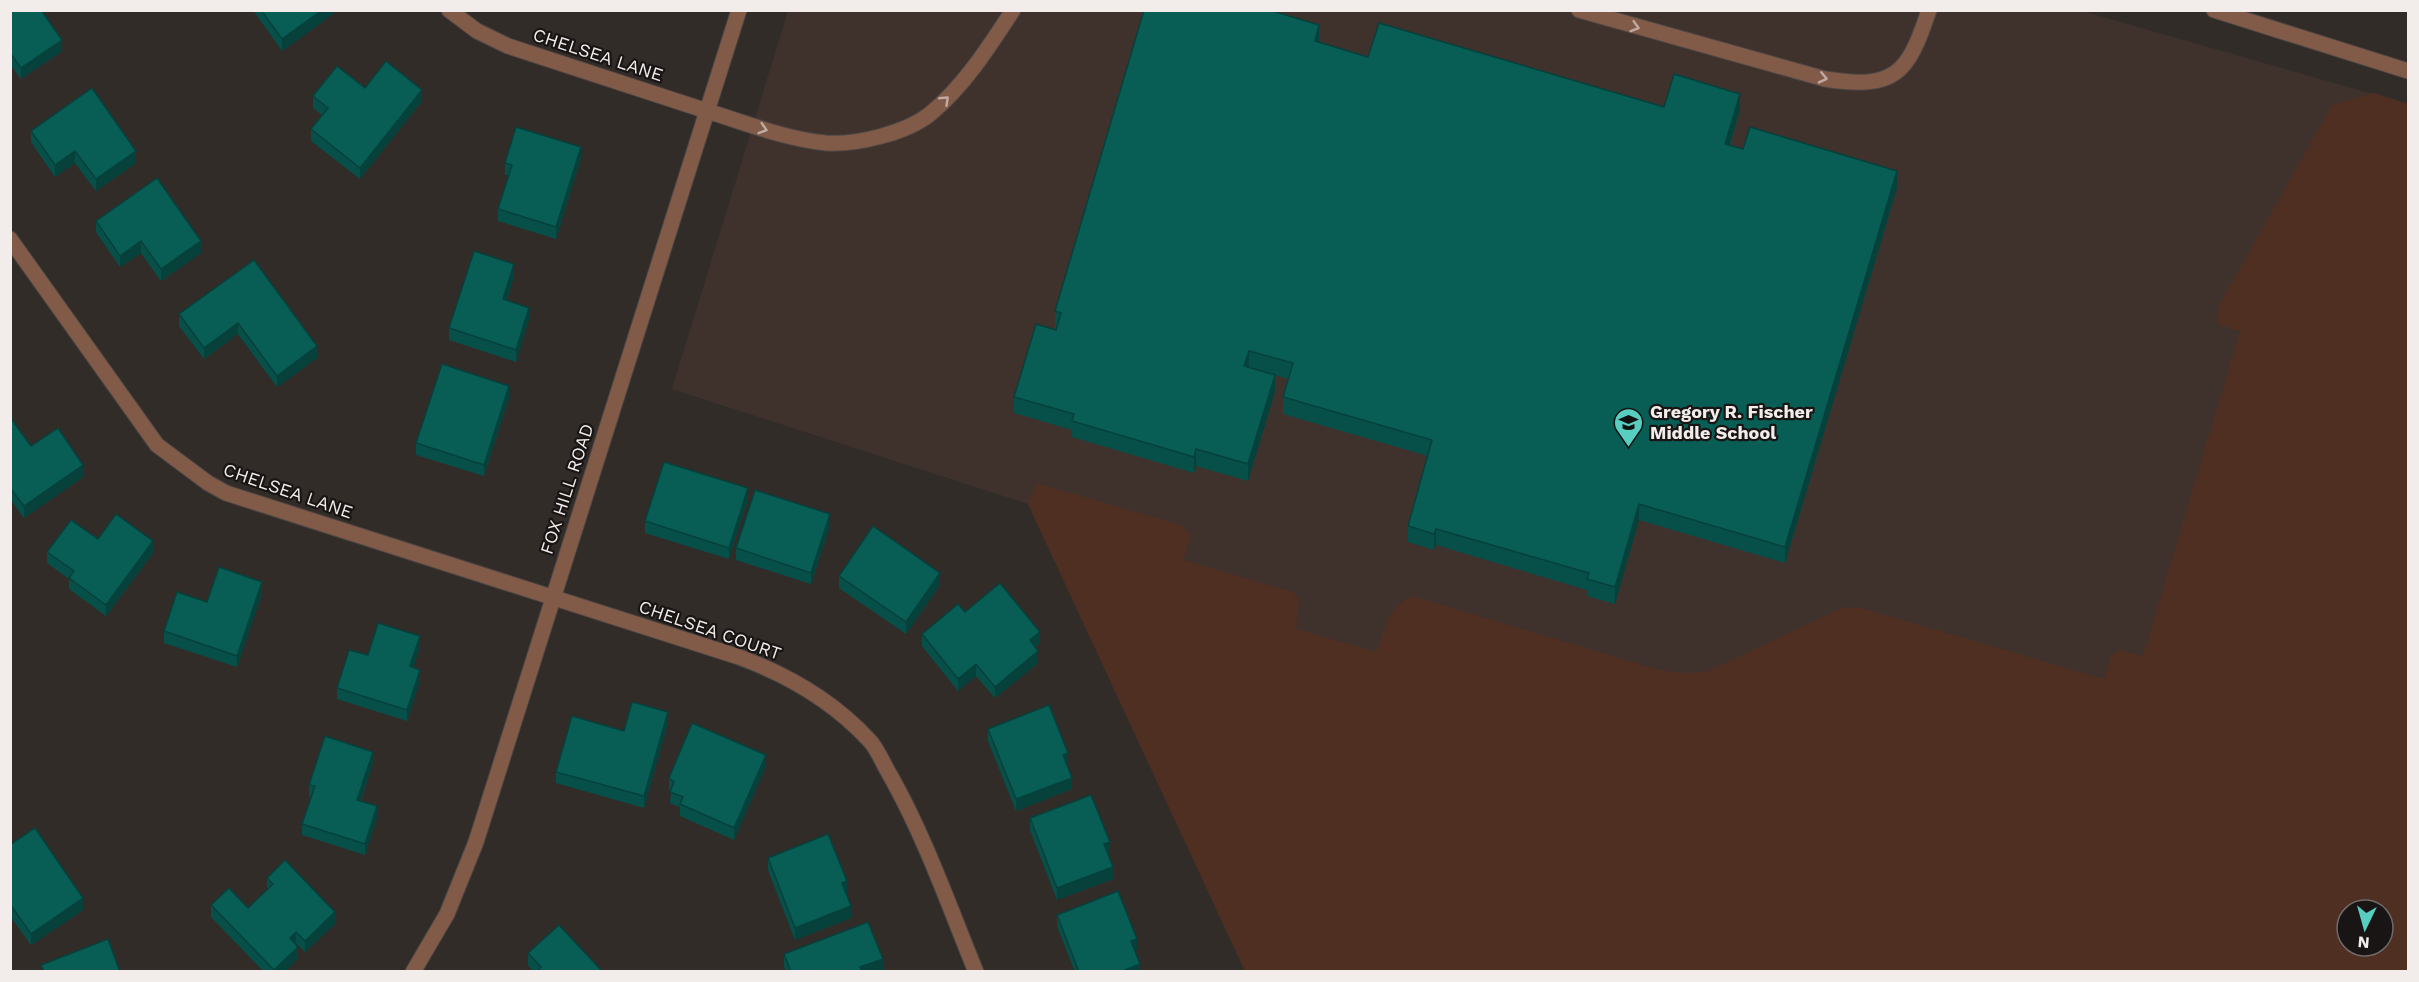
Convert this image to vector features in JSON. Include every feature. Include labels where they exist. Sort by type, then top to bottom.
[{"type":"street","name":"CHELSEA LANE","points":[[449,10],[477,31],[508,46],[791,137],[826,143],[856,143],[893,132],[929,115],[957,88],[990,45],[1012,10]]},
{"type":"street","name":"FOX HILL ROAD","points":[[413,972],[447,914],[476,842],[739,10]]},
{"type":"street","points":[[1579,10],[1825,79],[1854,84],[1880,80],[1901,70],[1917,46],[1929,10]]},
{"type":"street","points":[[2214,10],[2409,71]]},
{"type":"street","name":"CHELSEA LANE","points":[[10,239],[157,445],[208,483],[226,493],[553,599]]},
{"type":"street","name":"CHELSEA COURT","points":[[553,599],[770,669],[805,687],[870,741],[915,823],[976,972]]},
{"type":"shaded area","name":"Gregory R. Fischer Middle School","points":[[788,11],[2082,11],[2408,104],[2408,971],[1245,971],[1028,504],[672,389]]},
{"type":"shaded area","points":[[2374,93],[2408,104],[2408,971],[1245,971],[1028,504],[1036,483],[1184,526],[1191,536],[1183,560],[1293,592],[1299,600],[1296,629],[1376,652],[1392,613],[1403,601],[1412,596],[1659,670],[1680,673],[1706,672],[1842,608],[1858,607],[2104,679],[2111,656],[2119,650],[2143,656],[2240,331],[2218,324],[2217,309],[2332,105]]},
{"type":"building","points":[[10,10],[41,10],[62,40],[21,68],[10,53]]},
{"type":"building","points":[[261,10],[322,10],[282,39]]},
{"type":"building","points":[[1144,10],[1269,10],[1319,25],[1315,41],[1368,57],[1379,23],[1664,107],[1674,74],[1740,94],[1725,144],[1743,149],[1750,127],[1897,171],[1785,547],[1639,504],[1615,587],[1587,579],[1589,573],[1436,529],[1434,534],[1408,526],[1432,440],[1283,397],[1293,363],[1249,351],[1244,366],[1275,375],[1248,464],[1196,449],[1194,457],[1072,421],[1074,414],[1014,397],[1036,324],[1056,330],[1061,313],[1055,311]]},
{"type":"building","points":[[386,61],[422,90],[360,168],[311,129],[328,108],[313,96],[337,66],[365,88]]},
{"type":"building","points":[[92,88],[136,151],[96,179],[75,151],[55,165],[31,131]]},
{"type":"building","points":[[516,127],[581,147],[556,227],[498,209],[512,165],[505,163]]},
{"type":"building","points":[[157,178],[201,241],[161,269],[141,241],[120,256],[96,221]]},
{"type":"building","points":[[474,251],[514,264],[503,299],[529,308],[516,350],[449,328]]},
{"type":"building","points":[[254,260],[317,346],[277,376],[238,323],[204,348],[179,314]]},
{"type":"building","points":[[442,364],[509,386],[484,465],[416,443]]},
{"type":"building","points":[[12,420],[31,446],[58,428],[83,465],[24,506],[10,488],[10,421]]},
{"type":"building","points":[[664,462],[748,488],[729,548],[645,521]]},
{"type":"building","points":[[755,490],[830,514],[811,573],[736,548]]},
{"type":"building","points":[[116,514],[153,541],[106,605],[69,578],[74,571],[47,552],[71,520],[98,539]]},
{"type":"building","points":[[873,526],[940,573],[906,622],[839,576]]},
{"type":"building","points":[[219,567],[262,582],[237,656],[164,631],[177,592],[207,602]]},
{"type":"building","points":[[1000,583],[1040,632],[1030,640],[1038,651],[995,687],[976,664],[958,679],[922,634],[958,604],[965,612]]},
{"type":"building","points":[[378,623],[420,636],[410,666],[420,670],[407,710],[337,688],[349,650],[368,655]]},
{"type":"building","points":[[632,702],[668,712],[644,796],[556,772],[572,716],[624,731]]},
{"type":"building","points":[[1049,705],[1068,753],[1063,755],[1072,778],[1016,799],[988,729]]},
{"type":"building","points":[[692,723],[766,755],[734,828],[680,804],[683,797],[670,792],[674,782],[669,778]]},
{"type":"building","points":[[325,736],[373,752],[357,800],[377,806],[365,844],[302,824],[315,786],[309,785]]},
{"type":"building","points":[[1091,795],[1110,842],[1104,844],[1113,867],[1057,888],[1030,818]]},
{"type":"building","points":[[35,828],[83,898],[31,934],[10,904],[10,845]]},
{"type":"building","points":[[828,834],[847,881],[842,883],[851,906],[795,928],[768,858]]},
{"type":"building","points":[[285,860],[335,912],[305,941],[296,932],[290,938],[298,947],[274,970],[211,905],[229,888],[248,908],[273,884],[267,878]]},
{"type":"building","points":[[1118,891],[1137,939],[1131,941],[1140,964],[1120,972],[1079,972],[1057,915]]},
{"type":"building","points":[[868,922],[883,959],[860,967],[862,972],[791,972],[784,954]]},
{"type":"building","points":[[559,925],[603,972],[536,972],[541,967],[528,953]]},
{"type":"building","points":[[108,939],[120,972],[44,972],[41,965]]},
{"type":"place","name":"Gregory R. Fischer Middle School","points":[[1629,448]]}]
